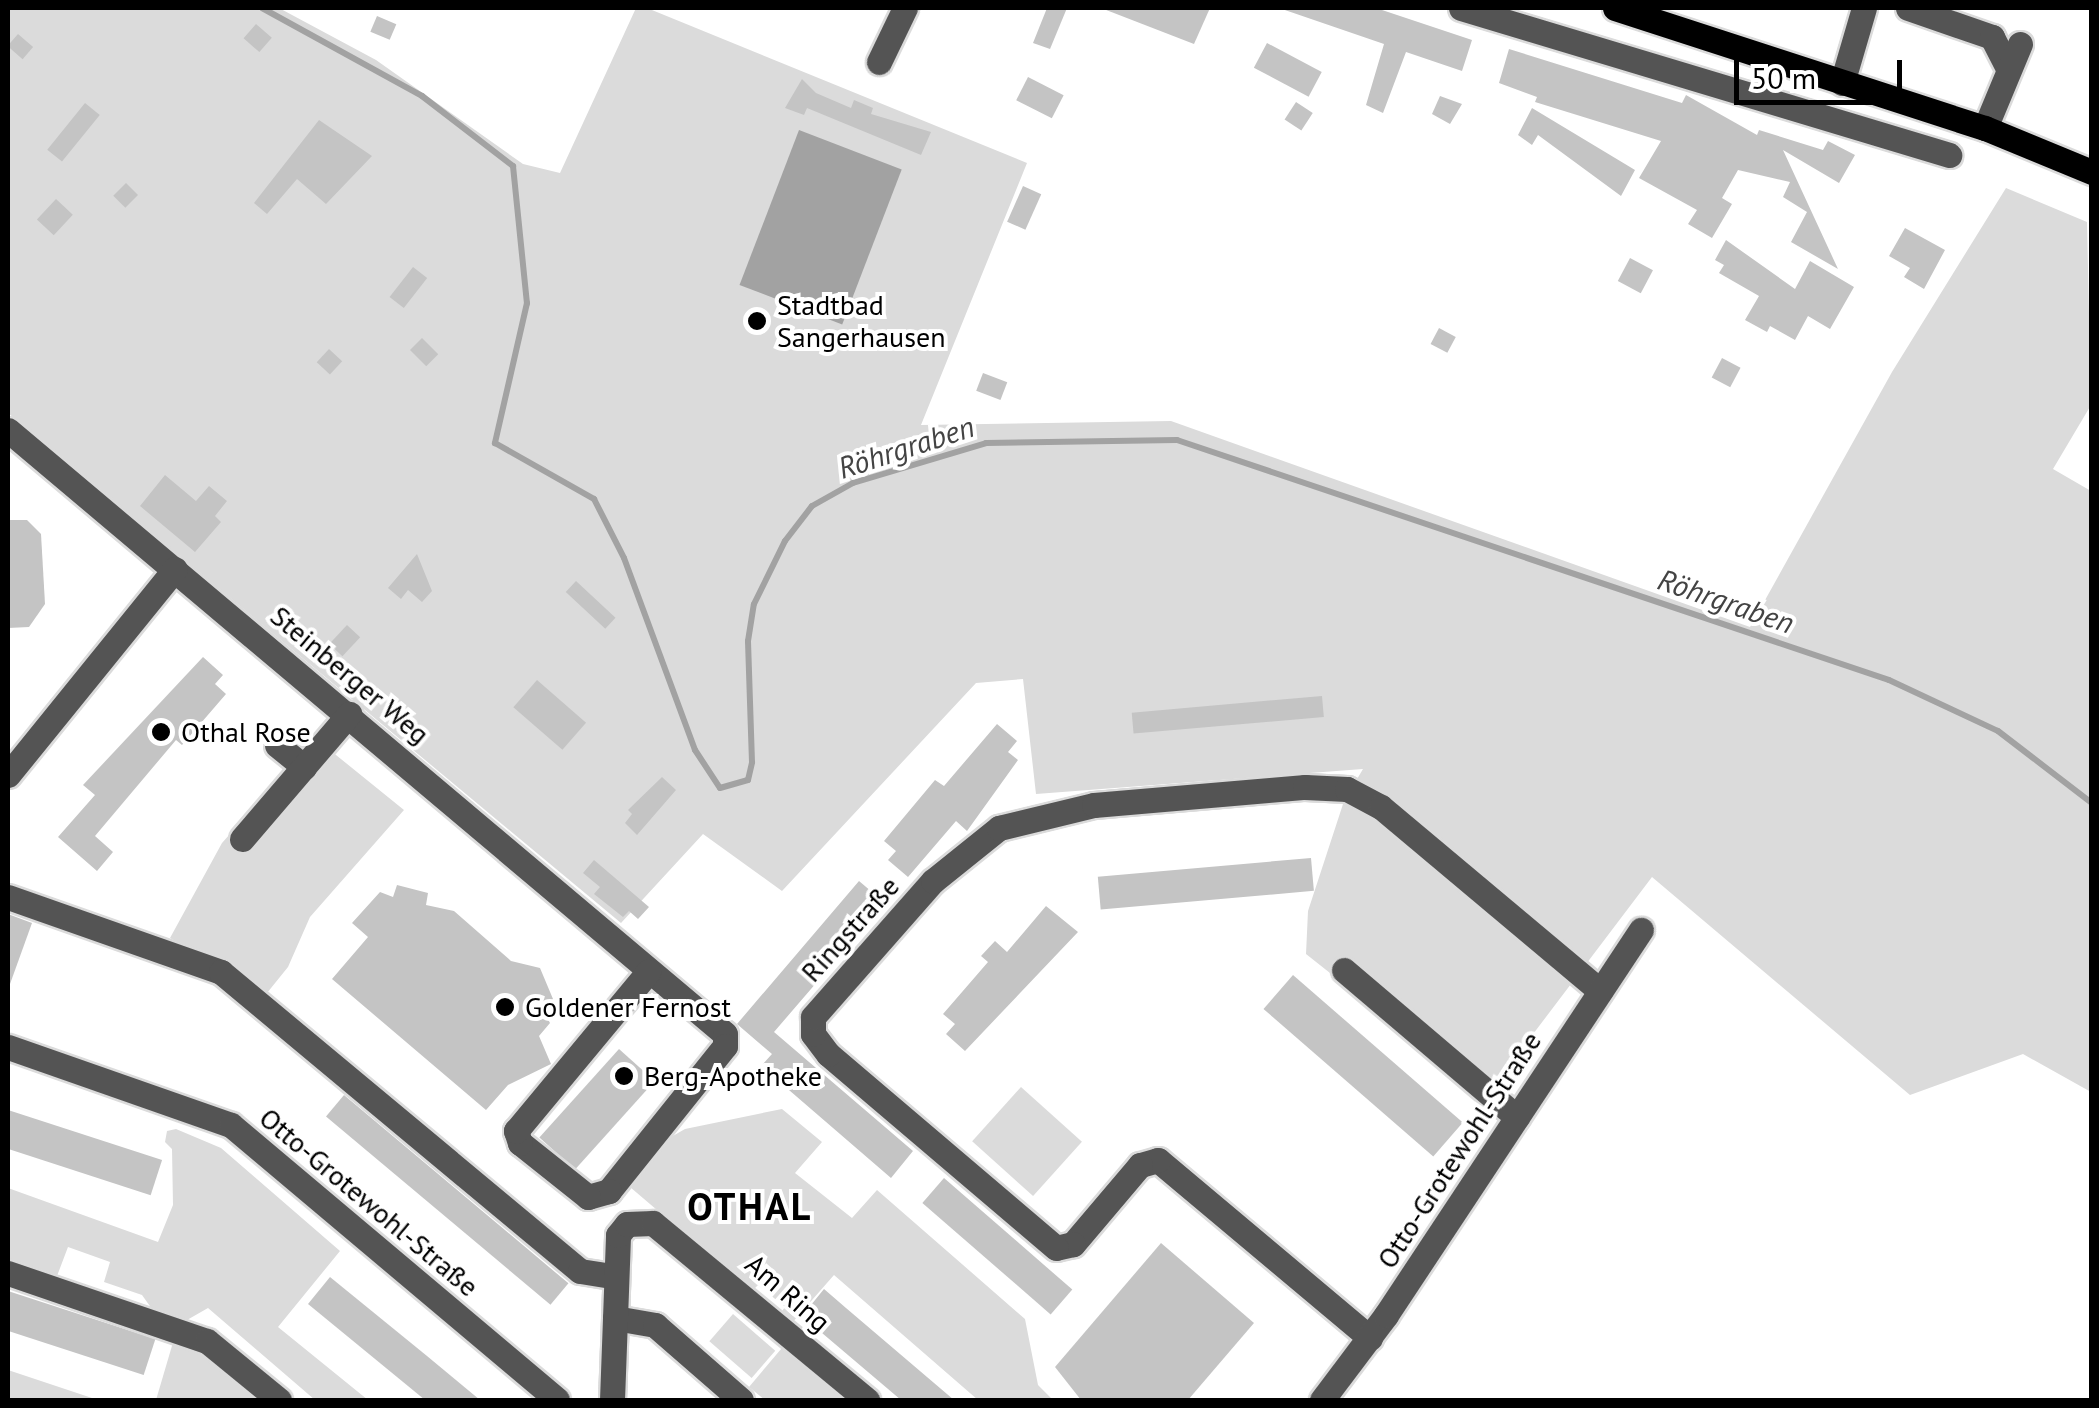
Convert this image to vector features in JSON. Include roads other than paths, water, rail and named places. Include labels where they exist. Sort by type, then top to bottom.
[{"type":"main road","points":[[1615,8],[1984,128],[2092,172]]},
{"type":"street","points":[[879,62],[905,8]]},
{"type":"street","points":[[1460,8],[1949,155]]},
{"type":"street","points":[[1842,83],[1864,8]]},
{"type":"street","points":[[1908,8],[1992,37],[2014,55],[1984,128]]},
{"type":"street","points":[[1754,96],[1769,57]]},
{"type":"street","name":"Steinberger Weg","points":[[8,430],[349,714],[727,1040],[609,1191],[590,1197],[520,1143],[516,1131],[648,972]]},
{"type":"street","points":[[8,775],[175,568]]},
{"type":"street","points":[[242,839],[349,714]]},
{"type":"street","points":[[277,745],[304,767]]},
{"type":"street","name":"Ringstraße","points":[[1370,1338],[1158,1160],[1140,1165],[1075,1242],[1063,1249],[1048,1242],[828,1054],[811,1029],[815,1014],[904,912],[999,828],[1114,803],[1346,789],[1392,816],[1600,991]]},
{"type":"street","points":[[8,897],[221,972],[580,1271],[616,1278]]},
{"type":"street","name":"Otto-Grotewohl-Straße","points":[[1322,1400],[1370,1338],[1641,930]]},
{"type":"street","points":[[1344,970],[1517,1117]]},
{"type":"street","name":"Otto-Grotewohl-Straße","points":[[8,1047],[231,1126],[557,1400]]},
{"type":"street","name":"Am Ring","points":[[612,1400],[616,1278],[623,1226],[665,1227],[866,1400]]},
{"type":"street","points":[[8,1273],[207,1341],[279,1400]]},
{"type":"street","points":[[615,1318],[656,1325],[741,1400]]},
{"type":"waterway","name":"Röhrgraben","points":[[262,8],[422,96],[513,166],[527,303],[495,443],[594,499],[624,558],[695,750],[720,788],[748,780],[752,762],[748,641],[754,604],[785,541],[812,506],[853,483],[986,443],[1177,440],[1889,680],[1998,731],[2092,803]]},
{"type":"place","name":"Stadtbad Sangerhausen","points":[[757,321]]},
{"type":"place","name":"Othal Rose","points":[[161,732]]},
{"type":"place","name":"Goldener Fernost","points":[[505,1007]]},
{"type":"place","name":"Berg-Apotheke","points":[[624,1076]]},
{"type":"district","name":"OTHAL","points":[[750,1206]]}]
